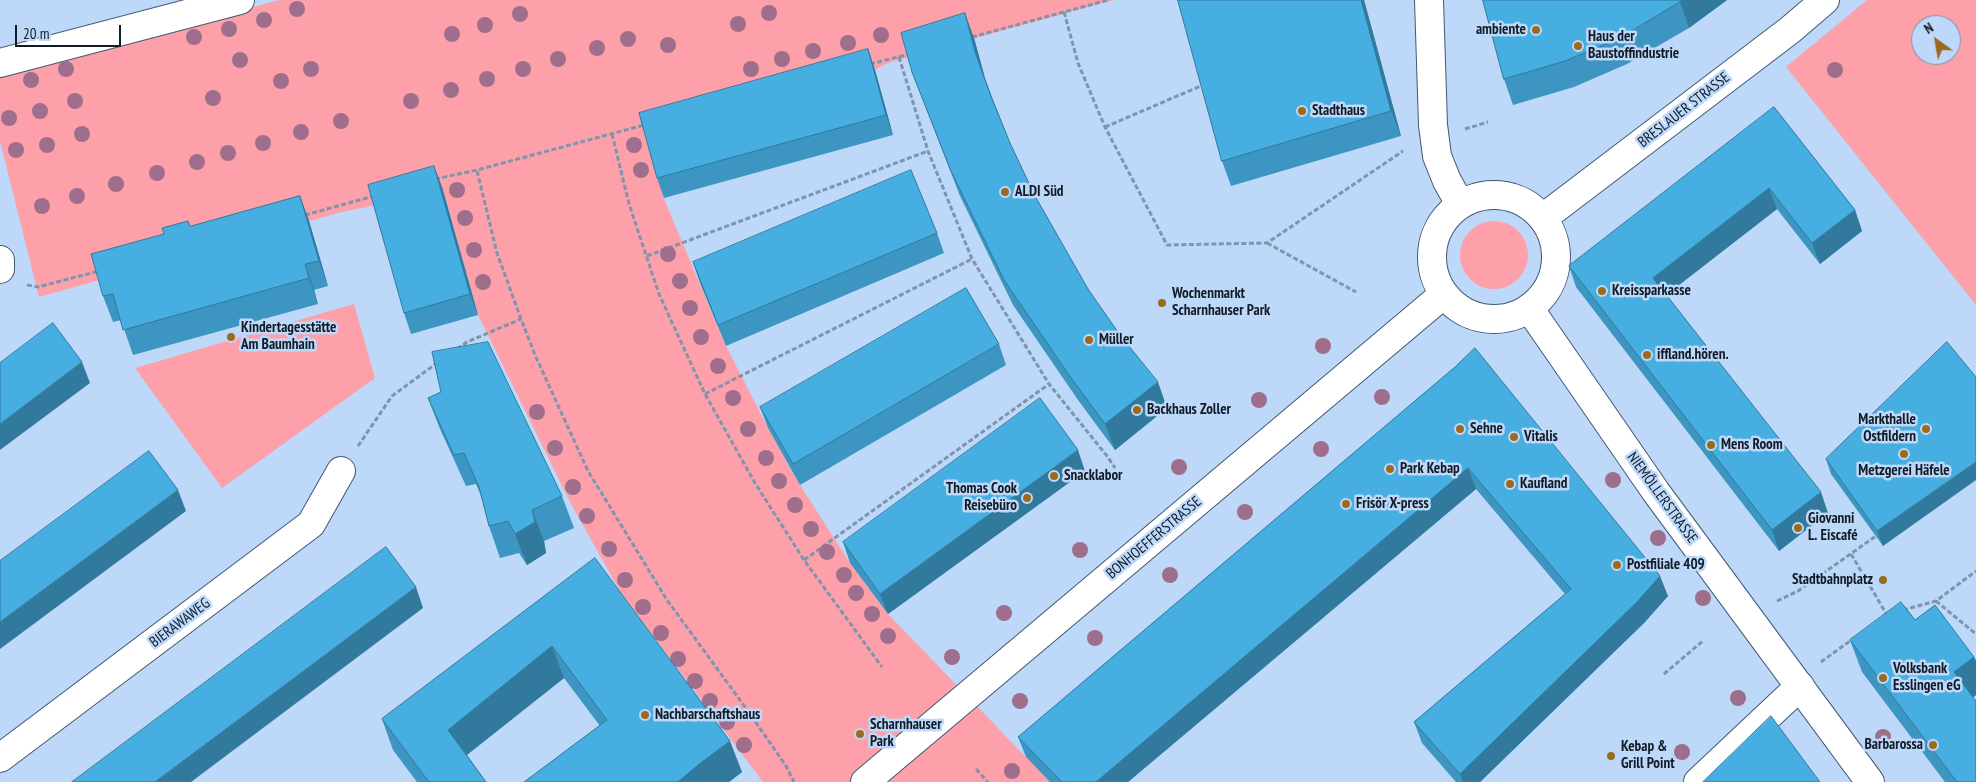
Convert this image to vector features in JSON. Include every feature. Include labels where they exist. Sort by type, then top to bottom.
[{"type":"main road","points":[[0,64],[240,0]]},
{"type":"main road","points":[[1428,0],[1434,137],[1441,168],[1460,204]]},
{"type":"main road","name":"BRESLAUER STRASSE","points":[[1543,218],[1790,30],[1825,0]]},
{"type":"main road","points":[[1489,195],[1504,196],[1519,200],[1543,218],[1552,236],[1556,256],[1553,276],[1543,294],[1529,308],[1512,316],[1493,319],[1474,316],[1457,308],[1444,294],[1434,276],[1431,256],[1435,236],[1445,218],[1460,204],[1474,198],[1489,195]]},
{"type":"main road","points":[[0,260],[9,276]]},
{"type":"main road","name":"BONHOEFFERSTRASSE","points":[[864,782],[1444,294]]},
{"type":"main road","name":"NIEMÖLLERSTRASSE","points":[[1529,308],[1656,492],[1870,782]]},
{"type":"main road","name":"BIERAWAWEG","points":[[0,758],[312,524],[341,471]]},
{"type":"main road","points":[[1698,782],[1800,686]]},
{"type":"path","points":[[965,39],[1108,0]]},
{"type":"path","points":[[1064,12],[1078,63],[1105,127],[1167,245],[1267,243],[1356,292]]},
{"type":"path","points":[[861,67],[918,52]]},
{"type":"path","points":[[899,57],[928,151],[972,259],[1049,384],[1115,468]]},
{"type":"path","points":[[1105,127],[1204,85]]},
{"type":"path","points":[[1267,243],[1415,143],[1488,122]]},
{"type":"path","points":[[429,181],[653,123]]},
{"type":"path","points":[[612,134],[629,204],[659,294],[705,394],[755,482],[804,560],[882,667]]},
{"type":"path","points":[[647,256],[928,151]]},
{"type":"path","points":[[477,170],[497,253],[521,319],[535,355],[588,471],[667,600],[748,711],[786,766],[794,782]]},
{"type":"path","points":[[295,218],[381,194]]},
{"type":"path","points":[[705,394],[972,259]]},
{"type":"path","points":[[9,276],[38,288],[104,269]]},
{"type":"path","points":[[452,353],[467,342],[521,319]]},
{"type":"path","points":[[341,471],[392,396],[444,358]]},
{"type":"path","points":[[804,560],[1049,384]]},
{"type":"path","points":[[1770,604],[1798,591],[1876,536]]},
{"type":"path","points":[[1850,554],[1887,615]]},
{"type":"path","points":[[1879,621],[1887,615],[1936,601],[1976,571]]},
{"type":"path","points":[[1936,601],[1976,634]]},
{"type":"path","points":[[1800,686],[1825,658],[1854,637]]},
{"type":"path","points":[[1664,674],[1704,640]]},
{"type":"path","points":[[976,770],[988,782]]},
{"type":"shaded area","points":[[279,0],[1114,0],[894,61],[875,70],[646,134],[664,199],[726,346],[800,485],[850,563],[888,614],[1050,782],[763,782],[621,593],[571,504],[478,315],[442,187],[338,213],[39,297],[0,141],[0,76]]},
{"type":"shaded area","points":[[1867,0],[1976,0],[1976,305],[1786,67]]},
{"type":"shaded area","points":[[1487,221],[1501,221],[1513,226],[1523,236],[1528,248],[1528,262],[1523,274],[1513,284],[1501,289],[1487,289],[1475,284],[1465,274],[1460,262],[1460,248],[1465,236],[1475,226]]},
{"type":"shaded area","points":[[354,304],[375,378],[222,488],[135,368]]},
{"type":"building","name":"Stadthaus","points":[[1178,0],[1361,0],[1391,111],[1222,161]]},
{"type":"building","points":[[1483,0],[1683,0],[1618,39],[1565,61],[1504,79]]},
{"type":"building","points":[[965,13],[975,52],[990,94],[1035,196],[1088,289],[1120,335],[1158,382],[1105,424],[1004,280],[951,171],[912,72],[901,33]]},
{"type":"building","points":[[868,49],[886,115],[657,178],[639,113]]},
{"type":"building","points":[[1774,107],[1855,210],[1812,243],[1769,188],[1653,278],[1821,492],[1772,530],[1569,266]]},
{"type":"building","points":[[434,166],[470,294],[404,313],[368,185]]},
{"type":"building","points":[[911,170],[937,233],[718,325],[693,262]]},
{"type":"building","points":[[300,196],[319,261],[305,264],[309,278],[123,330],[113,294],[103,296],[91,254],[164,234],[162,228],[188,221],[190,226]]},
{"type":"building","points":[[966,288],[999,344],[793,464],[760,407]]},
{"type":"building","points":[[53,323],[82,362],[0,424],[0,363]]},
{"type":"building","points":[[488,342],[562,496],[532,510],[535,522],[515,534],[508,521],[489,526],[479,487],[464,453],[454,455],[428,398],[441,392],[432,352]]},
{"type":"building","name":"Markthalle Ostfildern","points":[[1947,342],[1976,377],[1976,462],[1877,531],[1826,459]]},
{"type":"building","points":[[1475,348],[1660,576],[1637,602],[1460,774],[1414,722],[1571,589],[1468,468],[1096,782],[1062,782],[1018,737],[1455,367]]},
{"type":"building","points":[[1040,398],[1078,450],[880,594],[843,542]]},
{"type":"building","points":[[149,451],[178,490],[0,622],[0,561]]},
{"type":"building","points":[[386,547],[416,587],[155,782],[72,782]]},
{"type":"building","points":[[595,558],[730,741],[678,782],[524,782],[607,720],[552,646],[448,730],[486,782],[429,782],[382,719]]},
{"type":"building","points":[[1901,602],[1915,620],[1935,605],[1974,657],[1954,672],[1976,701],[1976,782],[1957,782],[1850,640]]},
{"type":"building","points":[[1771,716],[1820,782],[1703,782]]},
{"type":"place","name":"ambiente","points":[[1536,30]]},
{"type":"place","name":"Haus der Baustoffindustrie","points":[[1578,46]]},
{"type":"place","name":"Stadthaus","points":[[1302,111]]},
{"type":"place","name":"ALDI Süd","points":[[1005,192]]},
{"type":"place","name":"Kreissparkasse","points":[[1602,291]]},
{"type":"place","name":"Wochenmarkt Scharnhauser Park","points":[[1162,303]]},
{"type":"place","name":"Kindertagesstätte Am Baumhain","points":[[231,337]]},
{"type":"place","name":"Müller","points":[[1089,340]]},
{"type":"place","name":"iffland.hören.","points":[[1647,355]]},
{"type":"place","name":"Backhaus Zoller","points":[[1137,410]]},
{"type":"place","name":"Sehne","points":[[1460,429]]},
{"type":"place","name":"Markthalle Ostfildern","points":[[1926,429]]},
{"type":"place","name":"Vitalis","points":[[1514,437]]},
{"type":"place","name":"Mens Room","points":[[1711,445]]},
{"type":"place","name":"Metzgerei Häfele","points":[[1904,454]]},
{"type":"place","name":"Park Kebap","points":[[1390,469]]},
{"type":"place","name":"Snacklabor","points":[[1054,476]]},
{"type":"place","name":"Kaufland","points":[[1510,484]]},
{"type":"place","name":"Thomas Cook Reisebüro","points":[[1027,498]]},
{"type":"place","name":"Frisör X-press","points":[[1346,504]]},
{"type":"place","name":"Giovanni L. Eiscafé","points":[[1798,528]]},
{"type":"place","name":"Postfiliale 409","points":[[1617,565]]},
{"type":"place","name":"Stadtbahnplatz","points":[[1883,580]]},
{"type":"place","name":"Volksbank Esslingen eG","points":[[1883,678]]},
{"type":"place","name":"Nachbarschaftshaus","points":[[645,715]]},
{"type":"place","name":"Scharnhauser Park","points":[[860,734]]},
{"type":"place","name":"Barbarossa","points":[[1933,745]]},
{"type":"place","name":"Kebap & Grill Point","points":[[1611,756]]}]
